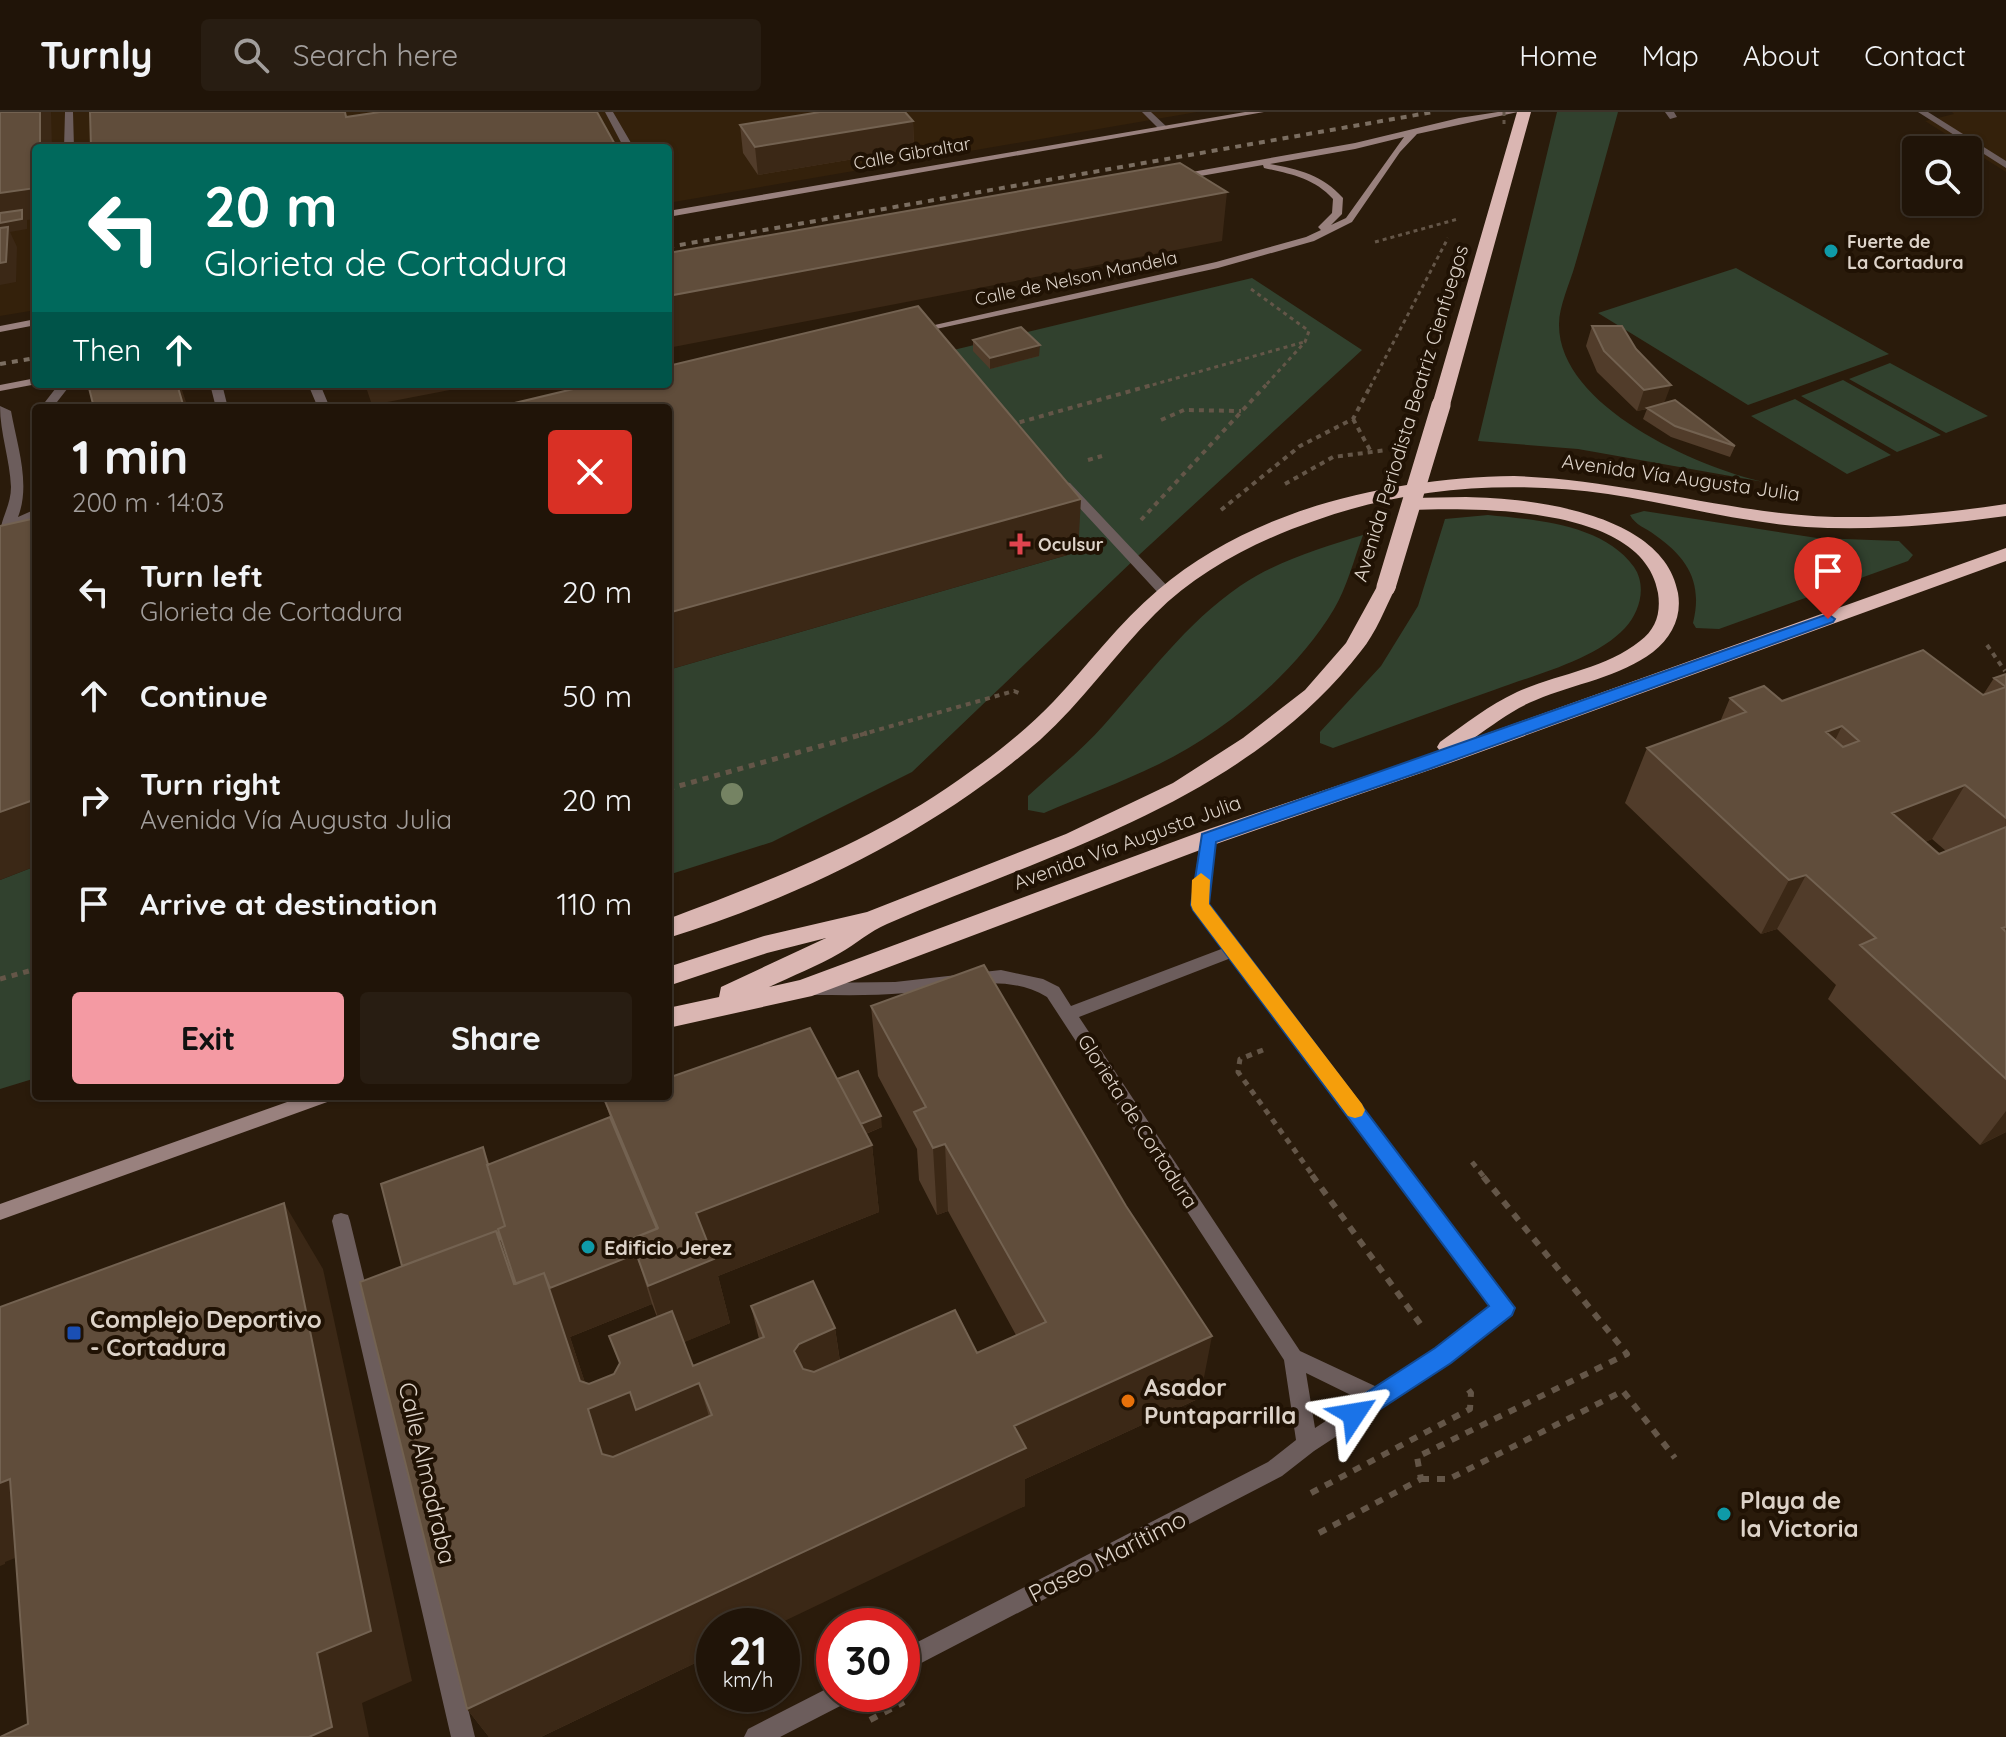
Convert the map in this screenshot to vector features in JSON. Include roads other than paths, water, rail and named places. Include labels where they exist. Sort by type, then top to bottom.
[{"type":"highway","name":"Avenida Periodista Beatriz Cienfuegos","points":[[672,1016],[773,975],[831,947],[874,919],[1074,840],[1181,788],[1251,743],[1312,695],[1355,646],[1386,587],[1441,405],[1512,128],[1524,112]]},
{"type":"highway","name":"Avenida Vía Augusta Julia","points":[[672,927],[811,874],[897,833],[977,779],[1058,710],[1166,593],[1240,545],[1357,501],[1414,489],[1485,483],[1605,488],[1804,521],[1882,524],[2006,510]]},
{"type":"highway","points":[[1312,517],[1358,508],[1410,504],[1490,502],[1541,506],[1589,520],[1637,545],[1663,573],[1671,600],[1661,632],[1624,661],[1509,704],[1423,765]]},
{"type":"highway","name":"Avenida Vía Augusta Julia","points":[[672,1017],[803,989],[1208,838],[1423,765],[2006,554]]},
{"type":"highway","name":"Avenida Periodista Beatriz Cienfuegos","points":[[672,976],[849,921],[874,919]]},
{"type":"street","points":[[69,112],[69,144]]},
{"type":"street","points":[[609,112],[627,144]]},
{"type":"street","points":[[1146,112],[1163,128]]},
{"type":"street","name":"Calle Gibraltar","points":[[672,213],[1260,112]]},
{"type":"street","points":[[1166,180],[1514,112]]},
{"type":"street","points":[[1922,112],[2006,165]]},
{"type":"street","name":"Calle de Nelson Mandela","points":[[904,334],[1194,271],[1310,239],[1349,220],[1397,150],[1413,133]]},
{"type":"street","points":[[1254,164],[1318,178],[1338,198],[1337,214],[1310,239]]},
{"type":"street","points":[[0,329],[32,323]]},
{"type":"street","points":[[919,330],[929,340]]},
{"type":"street","points":[[0,388],[32,382]]},
{"type":"street","points":[[0,409],[5,411],[19,497],[4,529]]},
{"type":"street","points":[[1009,425],[1166,593]]},
{"type":"street","points":[[4,529],[32,515]]},
{"type":"street","points":[[1208,838],[1200,905],[1504,1308],[1443,1356],[1307,1444]]},
{"type":"street","name":"Glorieta de Cortadura","points":[[1233,951],[1069,1014],[1293,1357],[1307,1444]]},
{"type":"street","points":[[803,989],[904,987],[993,976],[1021,978],[1043,984],[1069,1014]]},
{"type":"street","points":[[0,1212],[313,1100]]},
{"type":"street","name":"Calle Almadraba","points":[[341,1221],[463,1737]]},
{"type":"street","points":[[1293,1357],[1378,1398]]},
{"type":"street","name":"Paseo Marítimo","points":[[920,1653],[1275,1469],[1307,1444]]},
{"type":"street","points":[[756,1737],[816,1706]]},
{"type":"railway","points":[[672,246],[1433,112]]},
{"type":"railway","points":[[0,364],[32,359]]},
{"type":"place","name":"Fuerte de La Cortadura","points":[[1831,251]]},
{"type":"place","name":"Oculsur","points":[[1020,544]]},
{"type":"place","name":"Edificio Jerez","points":[[588,1247]]},
{"type":"place","name":"Complejo Deportivo - Cortadura","points":[[74,1333]]},
{"type":"place","name":"Asador Puntaparrilla","points":[[1128,1401]]},
{"type":"place","name":"Playa de la Victoria","points":[[1724,1514]]}]
